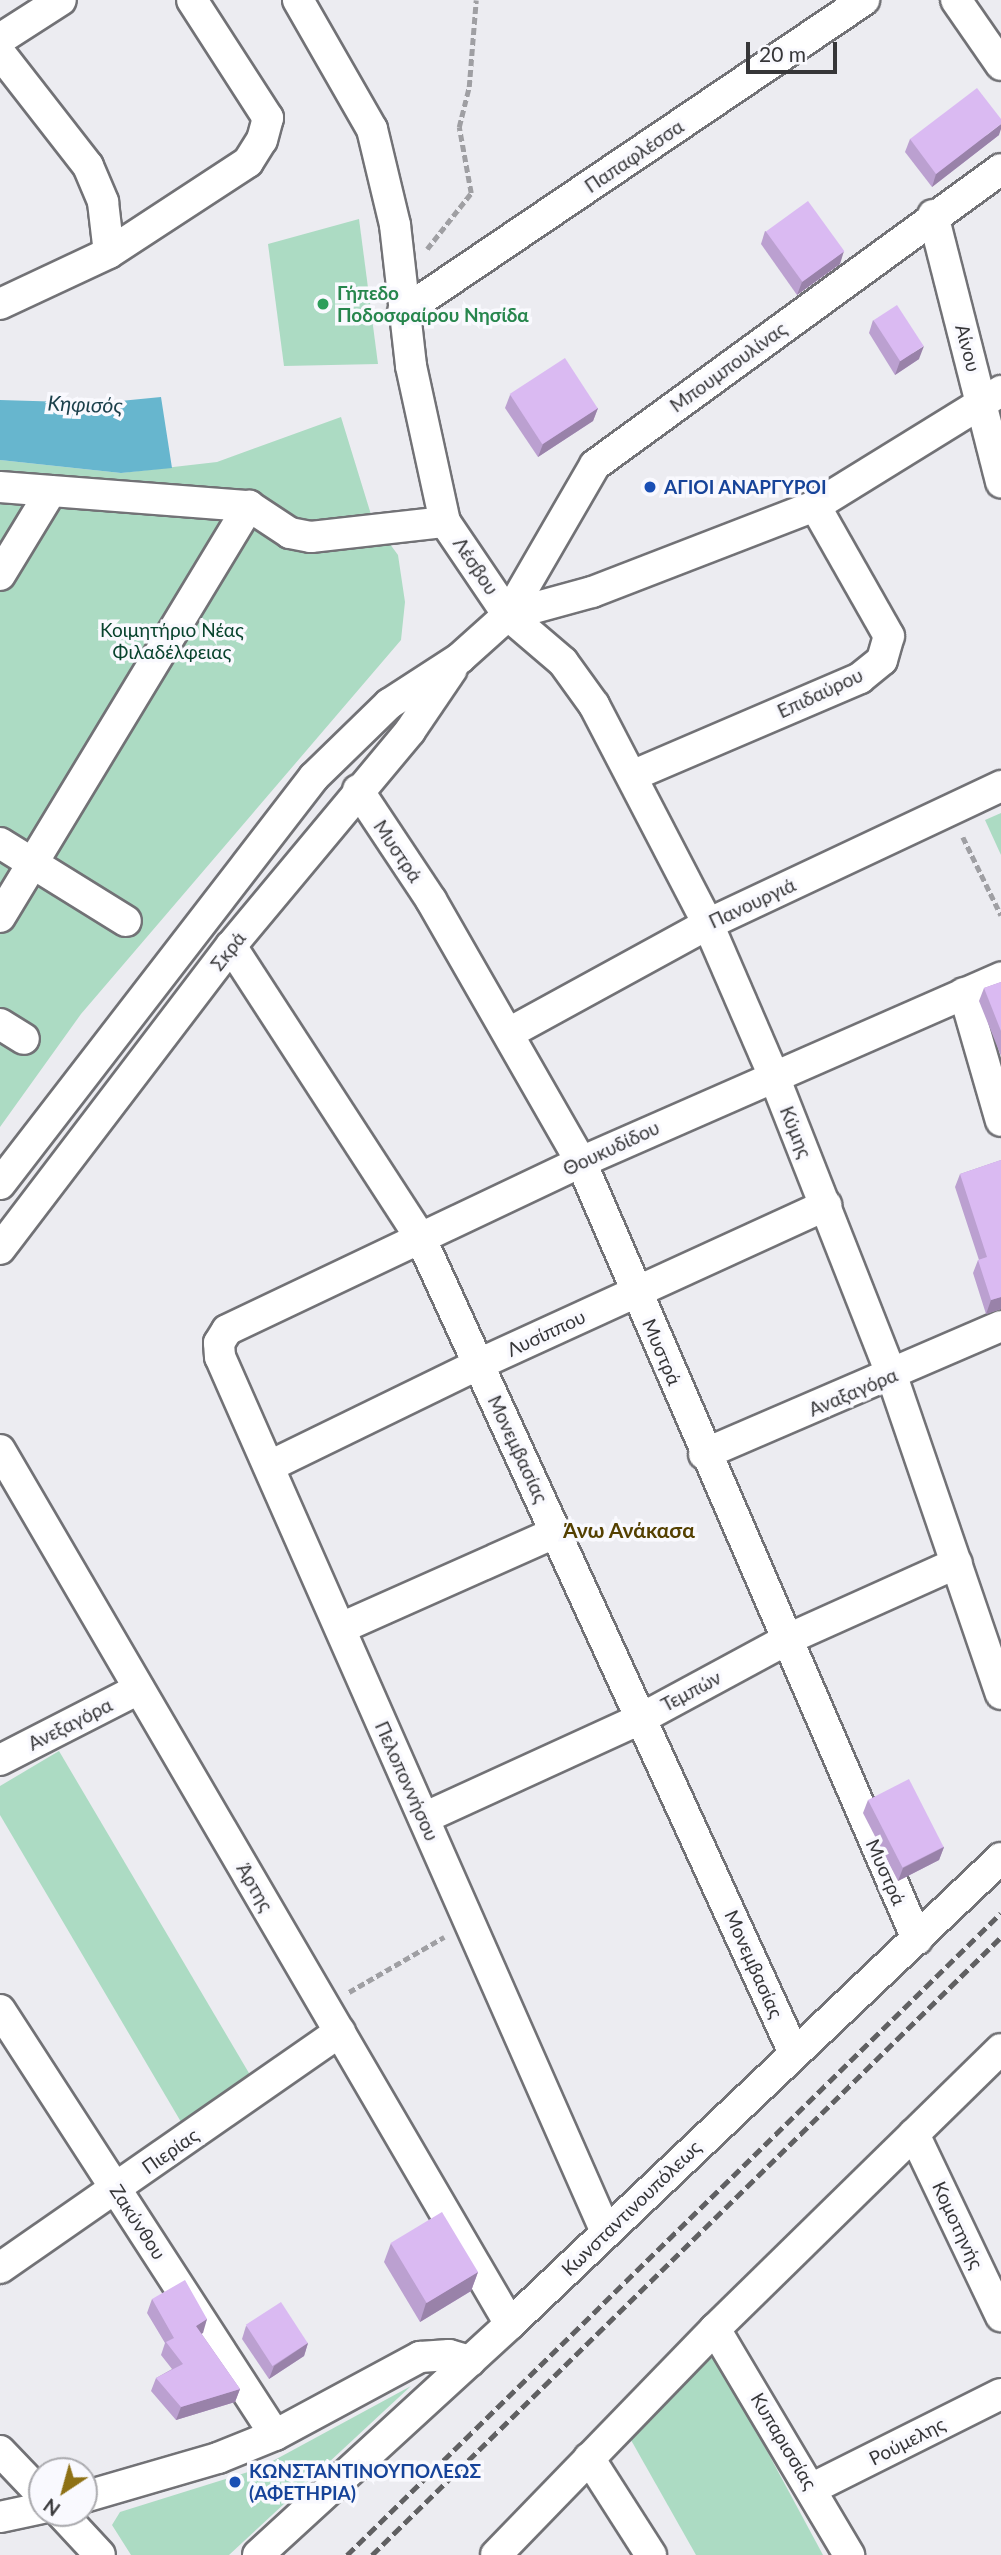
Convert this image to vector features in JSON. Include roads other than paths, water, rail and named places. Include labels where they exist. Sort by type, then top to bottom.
[{"type":"street","points":[[0,39],[61,0]]},
{"type":"street","points":[[0,304],[109,254],[248,162],[262,140],[268,118],[192,0]]},
{"type":"street","name":"Λέσβου","points":[[298,0],[372,129],[401,269],[403,312],[411,366],[445,522],[509,615],[592,592],[815,506],[991,395]]},
{"type":"street","points":[[956,0],[1001,65]]},
{"type":"street","name":"Παπαφλέσσα","points":[[403,312],[851,4]]},
{"type":"street","points":[[0,53],[88,166],[103,202],[109,254]]},
{"type":"street","name":"Μπουμπουλίνας","points":[[509,615],[590,473],[603,458],[933,215],[1001,169]]},
{"type":"street","name":"Αίνου","points":[[933,215],[991,395],[1001,482]]},
{"type":"street","points":[[0,487],[249,506],[290,533],[312,537],[445,522]]},
{"type":"street","points":[[0,575],[51,491]]},
{"type":"street","points":[[0,917],[249,506]]},
{"type":"street","name":"Επιδαύρου","points":[[634,775],[860,677],[882,660],[889,636],[815,506]]},
{"type":"street","name":"Σκρά","points":[[0,1184],[314,777],[389,704],[460,658],[509,615]]},
{"type":"street","name":"Κύμης","points":[[509,615],[563,662],[634,775],[708,924],[773,1074],[892,1376],[1001,1694]]},
{"type":"street","name":"Σκρά","points":[[0,1249],[231,946],[358,790],[410,731],[460,658]]},
{"type":"street","name":"Πανουργιά","points":[[509,1033],[708,924],[1001,786]]},
{"type":"street","name":"Μυστρά","points":[[358,790],[432,901],[581,1162],[704,1454],[788,1639],[916,1939]]},
{"type":"street","points":[[0,843],[126,921]]},
{"type":"street","name":"Μονεμβασίας","points":[[231,946],[421,1239],[793,2053]]},
{"type":"street","name":"Θουκυδίδου","points":[[227,1331],[581,1162],[773,1074],[1001,978]]},
{"type":"street","points":[[964,993],[1001,1121]]},
{"type":"street","name":"Λυσίππου","points":[[270,1466],[479,1364],[826,1205]]},
{"type":"street","name":"Αναξαγόρα","points":[[704,1454],[892,1376],[1001,1325]]},
{"type":"street","name":"Πελοποννήσου","points":[[227,1331],[219,1343],[220,1357],[606,2232]]},
{"type":"street","name":"Άρτης","points":[[0,1450],[510,2324]]},
{"type":"street","points":[[341,1628],[556,1532]]},
{"type":"street","name":"Τεμπών","points":[[424,1818],[642,1718],[788,1639],[957,1563]]},
{"type":"street","name":"Ανεξαγόρα","points":[[0,1760],[139,1689]]},
{"type":"street","name":"Κωνσταντινουπόλεως","points":[[258,2555],[510,2324],[1001,1858]]},
{"type":"street","name":"Ζακύνθου","points":[[0,2010],[275,2435]]},
{"type":"street","name":"Πιερίας","points":[[0,2268],[340,2032]]},
{"type":"street","points":[[496,2555],[716,2329],[1001,2049]]},
{"type":"street","name":"Κομοτηνής","points":[[914,2134],[1001,2316]]},
{"type":"street","name":"Κυπαρισσίας","points":[[716,2329],[813,2488],[849,2555]]},
{"type":"street","points":[[98,2493],[218,2458],[275,2435],[420,2357],[449,2355],[470,2361]]},
{"type":"street","name":"Ρούμελης","points":[[813,2488],[1001,2394]]},
{"type":"street","points":[[0,2451],[28,2480]]},
{"type":"street","points":[[589,2458],[651,2555]]},
{"type":"street","points":[[0,2517],[28,2511]]},
{"type":"street","points":[[74,2527],[100,2555]]},
{"type":"water","name":"Κηφισός","points":[[161,397],[172,468],[121,473],[0,460],[0,400],[100,403]]},
{"type":"railway","points":[[347,2555],[1001,1913]]},
{"type":"railway","points":[[372,2555],[1001,1937]]},
{"type":"place","name":"Γήπεδο Ποδοσφαίρου Νησίδα","points":[[323,304]]},
{"type":"place","name":"ΑΓΙΟΙ ΑΝΑΡΓΥΡΟΙ","points":[[650,487]]},
{"type":"place","name":"ΚΩΝΣΤΑΝΤΙΝΟΥΠΟΛΕΩΣ (ΑΦΕΤΗΡΙΑ)","points":[[235,2482]]},
{"type":"district","name":"Άνω Ανάκασα","points":[[629,1530]]},
{"type":"park label","name":"Κοιμητήριο Νέας Φιλαδέλφειας","points":[[172,641]]}]
